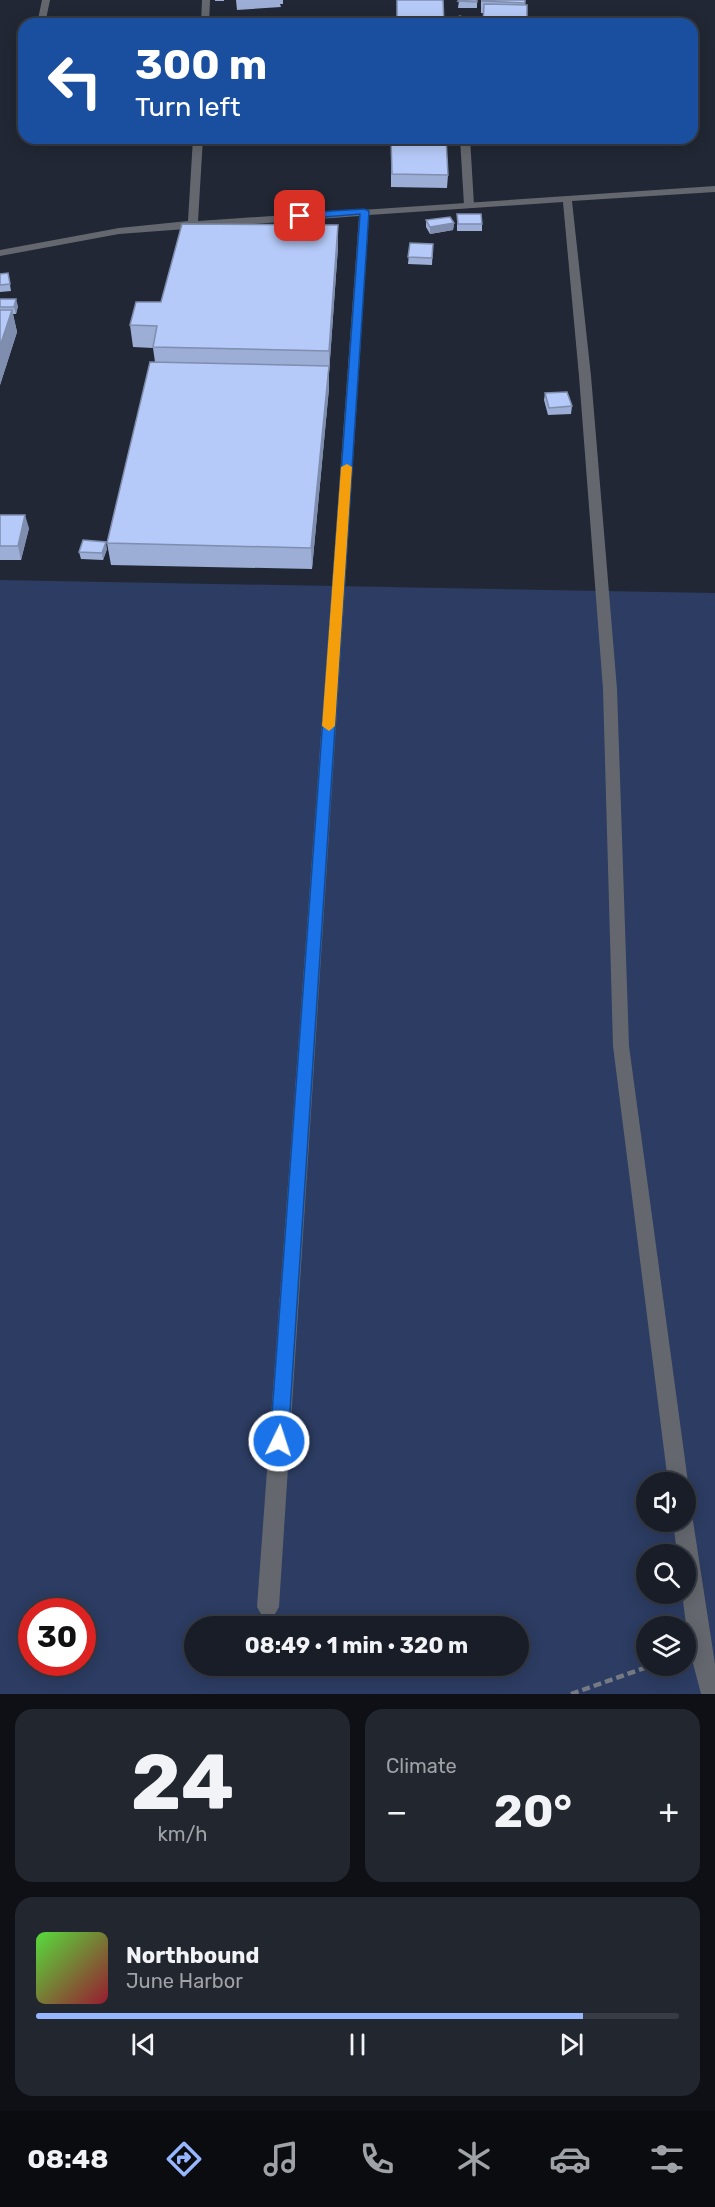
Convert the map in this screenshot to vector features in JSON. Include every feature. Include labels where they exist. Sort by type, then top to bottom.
[{"type":"street","points":[[42,18],[46,0]]},
{"type":"street","points":[[205,18],[206,0]]},
{"type":"street","points":[[193,224],[198,144]]},
{"type":"street","points":[[465,144],[469,204]]},
{"type":"street","points":[[0,253],[119,231],[193,224],[715,189]]},
{"type":"street","points":[[567,198],[586,388],[610,689],[621,1046],[677,1472]]},
{"type":"street","points":[[268,1606],[364,211]]},
{"type":"street","points":[[684,1532],[700,1648],[712,1694]]},
{"type":"path","points":[[571,1694],[636,1671]]},
{"type":"shaded area","points":[[0,580],[715,593],[715,1694],[0,1694]]},
{"type":"building","points":[[397,0],[443,0],[444,18],[397,18]]},
{"type":"building","points":[[477,0],[477,2],[458,1]]},
{"type":"building","points":[[525,0],[525,3],[482,1]]},
{"type":"building","points":[[484,4],[527,5],[527,18],[483,18]]},
{"type":"building","points":[[391,144],[446,144],[448,175],[392,174]]},
{"type":"building","points":[[457,214],[481,214],[482,224],[458,224]]},
{"type":"building","points":[[450,217],[454,223],[430,227],[426,220]]},
{"type":"building","points":[[182,224],[338,225],[329,351],[153,347],[157,326],[130,325],[136,302],[161,302]]},
{"type":"building","points":[[410,243],[433,244],[432,258],[408,257]]},
{"type":"building","points":[[8,273],[10,284],[0,285],[0,274]]},
{"type":"building","points":[[0,299],[16,299],[14,307],[0,307]]},
{"type":"building","points":[[0,310],[12,310],[0,346]]},
{"type":"building","points":[[150,362],[329,366],[311,548],[107,543]]},
{"type":"building","points":[[567,392],[572,406],[549,408],[545,393]]},
{"type":"building","points":[[0,515],[25,515],[18,546],[0,546]]},
{"type":"building","points":[[83,540],[106,542],[102,553],[79,552]]},
{"type":"slow traffic","points":[[329,726],[347,467]]},
{"type":"route","points":[[279,1441],[364,211],[300,216]]}]
